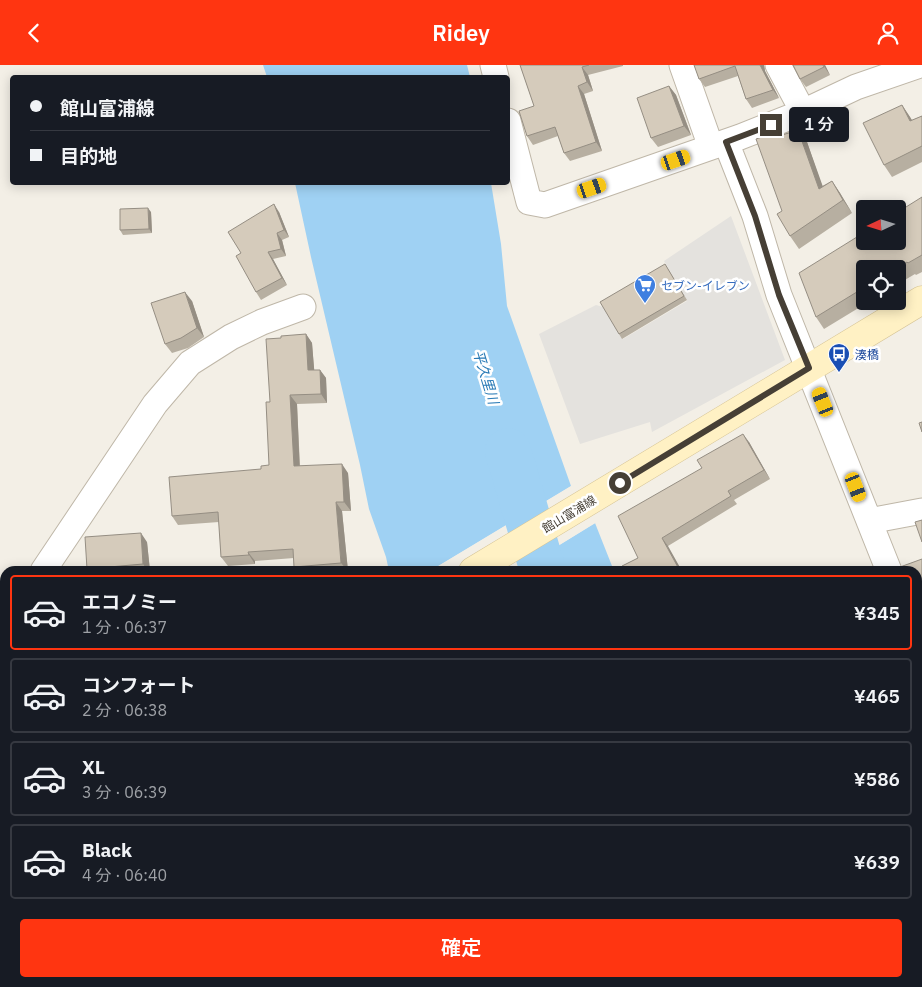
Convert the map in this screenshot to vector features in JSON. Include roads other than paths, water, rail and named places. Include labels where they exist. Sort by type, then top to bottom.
[{"type":"main road","name":"館山富浦線","points":[[481,566],[922,300]]},
{"type":"street","points":[[682,65],[719,145],[755,216],[779,295],[887,566]]},
{"type":"street","points":[[778,65],[803,112]]},
{"type":"street","points":[[510,129],[529,202],[545,205],[719,145],[803,112],[856,87],[920,65]]},
{"type":"street","points":[[47,566],[155,404],[190,363],[231,337],[262,322],[303,307]]},
{"type":"street","points":[[870,521],[922,511]]},
{"type":"water","points":[[263,65],[467,65],[470,75],[266,75]]},
{"type":"water","points":[[295,185],[491,185],[501,244],[507,306],[571,486],[438,566],[388,566],[369,509]]},
{"type":"water","points":[[595,523],[612,566],[525,566]]},
{"type":"waterway","name":"平久里川","points":[[508,451],[542,566]]},
{"type":"place","name":"セブン-イレブン","points":[[645,304]]},
{"type":"place","name":"湊橋","points":[[839,373]]}]
